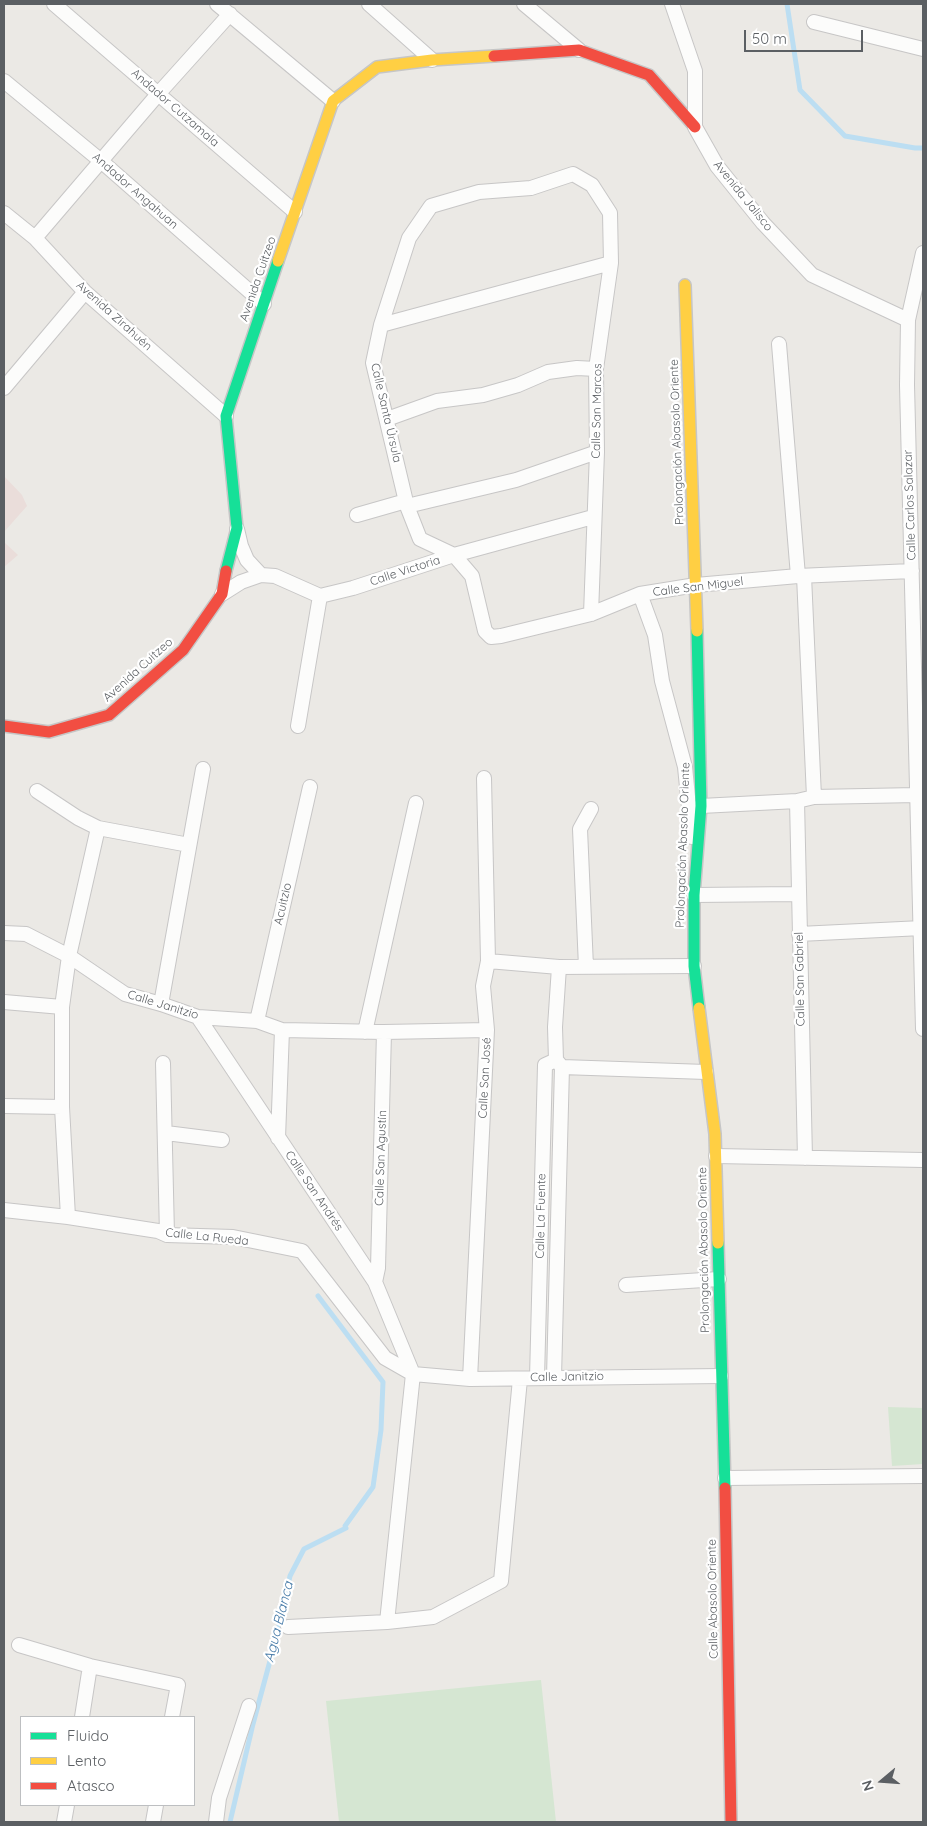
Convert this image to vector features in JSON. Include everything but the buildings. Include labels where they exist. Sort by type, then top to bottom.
[{"type":"street","name":"Andador Cutzamala","points":[[54,4],[295,212]]},
{"type":"street","points":[[217,4],[333,101],[377,67],[432,60],[579,50]]},
{"type":"street","points":[[370,4],[432,60]]},
{"type":"street","points":[[524,4],[579,50],[649,75],[695,127]]},
{"type":"street","points":[[672,4],[696,71],[695,127]]},
{"type":"street","points":[[35,238],[159,93],[230,14]]},
{"type":"street","points":[[814,22],[923,49]]},
{"type":"street","name":"Andador Angahuan","points":[[4,81],[101,160],[264,304]]},
{"type":"street","name":"Avenida Cuitzeo","points":[[4,726],[49,732],[109,715],[183,650],[222,594],[227,562],[237,528],[226,416],[333,101]]},
{"type":"street","name":"Avenida Jalisco","points":[[695,127],[717,166],[763,223],[812,275],[908,320]]},
{"type":"street","name":"Calle Santa Úrsula","points":[[454,555],[420,539],[407,504],[373,363],[381,325],[408,238],[431,206],[479,192],[531,188],[573,174],[592,185]]},
{"type":"street","name":"Calle San Marcos","points":[[591,614],[593,517],[597,452],[596,369],[612,263],[610,213],[592,185]]},
{"type":"street","name":"Avenida Zirahuén","points":[[4,214],[9,223],[35,238],[85,292],[226,416]]},
{"type":"street","name":"Calle Carlos Salazar","points":[[923,253],[908,320],[907,384],[912,571],[919,656],[917,795],[922,928],[923,1029]]},
{"type":"street","points":[[381,325],[612,263]]},
{"type":"street","name":"Prolongación Abasolo Oriente","points":[[685,285],[696,585],[701,806],[694,895],[694,966],[715,1134],[721,1376]]},
{"type":"street","points":[[4,388],[85,292]]},
{"type":"street","points":[[778,344],[801,576],[814,797]]},
{"type":"street","points":[[387,419],[437,401],[483,395],[509,388],[548,372],[577,368],[596,369]]},
{"type":"street","points":[[356,515],[516,480],[597,452]]},
{"type":"street","name":"Calle Victoria","points":[[320,596],[353,588],[454,555],[593,517]]},
{"type":"street","points":[[237,528],[241,546],[247,560],[261,575]]},
{"type":"street","name":"Calle San Miguel","points":[[454,555],[472,576],[485,630],[491,637],[591,614],[640,594],[696,585],[801,576],[912,571]]},
{"type":"street","points":[[222,594],[241,582],[261,575],[275,576],[320,596],[298,726]]},
{"type":"street","points":[[640,594],[655,634],[662,682],[685,767],[696,872]]},
{"type":"street","points":[[161,1004],[203,769]]},
{"type":"street","name":"Calle San José","points":[[470,1379],[487,1030],[483,986],[488,961],[484,778]]},
{"type":"street","name":"Acuitzio","points":[[257,1021],[310,787]]},
{"type":"street","points":[[37,791],[78,818],[98,828],[189,846]]},
{"type":"street","points":[[701,806],[797,801],[814,797],[917,795]]},
{"type":"street","name":"Calle San Gabriel","points":[[797,801],[804,1158]]},
{"type":"street","points":[[365,1032],[416,804]]},
{"type":"street","points":[[586,968],[580,829],[591,809]]},
{"type":"street","points":[[68,1217],[62,1107],[62,1006],[69,956],[98,828]]},
{"type":"street","points":[[694,895],[798,894]]},
{"type":"street","points":[[799,934],[922,928]]},
{"type":"street","name":"Calle Janitzio","points":[[4,933],[26,934],[69,956],[125,994],[198,1017],[257,1021],[282,1030],[365,1032],[487,1030]]},
{"type":"street","points":[[488,961],[586,968],[694,966]]},
{"type":"street","name":"Calle La Fuente","points":[[554,1377],[559,1064],[555,1027],[559,967]]},
{"type":"street","points":[[4,1002],[62,1006]]},
{"type":"street","name":"Calle San Andrés","points":[[198,1017],[376,1282],[413,1374]]},
{"type":"street","points":[[278,1138],[282,1030]]},
{"type":"street","name":"Calle San Agustín","points":[[376,1282],[384,1032]]},
{"type":"street","points":[[163,1063],[167,1235]]},
{"type":"street","points":[[559,1064],[706,1072]]},
{"type":"street","name":"Calle La Fuente","points":[[536,1378],[544,1065],[559,1064]]},
{"type":"street","points":[[4,1106],[62,1107]]},
{"type":"street","points":[[166,1133],[222,1140]]},
{"type":"street","points":[[716,1156],[923,1160]]},
{"type":"street","name":"Calle La Rueda","points":[[4,1210],[68,1217],[158,1231],[167,1235],[233,1237],[302,1251],[385,1358],[413,1374]]},
{"type":"street","points":[[541,1215],[558,1216]]},
{"type":"street","points":[[626,1284],[719,1279]]},
{"type":"street","points":[[387,1622],[413,1374]]},
{"type":"street","name":"Calle Janitzio","points":[[413,1374],[470,1379],[721,1376]]},
{"type":"street","name":"Calle Abasolo Oriente","points":[[721,1376],[725,1478],[731,1822]]},
{"type":"street","points":[[288,1627],[387,1622],[434,1617],[500,1581],[520,1378]]},
{"type":"street","points":[[725,1478],[923,1476]]},
{"type":"street","points":[[19,1645],[90,1666],[178,1685],[172,1716]]},
{"type":"street","points":[[82,1716],[90,1666]]},
{"type":"street","points":[[216,1822],[219,1798],[249,1706]]},
{"type":"street","points":[[64,1822],[67,1806]]},
{"type":"street","points":[[153,1822],[156,1806]]},
{"type":"shaded area","points":[[4,476],[22,495],[27,506],[4,532]]},
{"type":"shaded area","points":[[4,542],[18,555],[4,567]]},
{"type":"green space","points":[[888,1407],[923,1408],[923,1464],[892,1466]]},
{"type":"green space","points":[[541,1680],[556,1822],[339,1822],[326,1701]]},
{"type":"waterway","points":[[787,4],[800,90],[845,136],[923,148]]},
{"type":"waterway","name":"Agua Blanca","points":[[230,1822],[290,1576],[304,1549],[346,1528],[345,1526],[373,1487],[381,1430],[383,1382],[318,1296]]},
{"type":"traffic: fast","points":[[226,571],[237,528],[226,416],[278,261]]},
{"type":"traffic: fast","points":[[697,631],[701,806],[694,895],[694,966],[699,1008]]},
{"type":"traffic: fast","points":[[718,1243],[725,1488]]},
{"type":"traffic: slow","points":[[278,261],[333,101],[377,67],[432,60],[494,56]]},
{"type":"traffic: slow","points":[[685,285],[697,631]]},
{"type":"traffic: slow","points":[[699,1008],[715,1134],[718,1243]]},
{"type":"traffic: jam","points":[[494,56],[579,50],[649,75],[695,127]]},
{"type":"traffic: jam","points":[[4,726],[49,732],[109,715],[183,650],[222,594],[226,571]]},
{"type":"traffic: jam","points":[[725,1488],[731,1822]]}]
